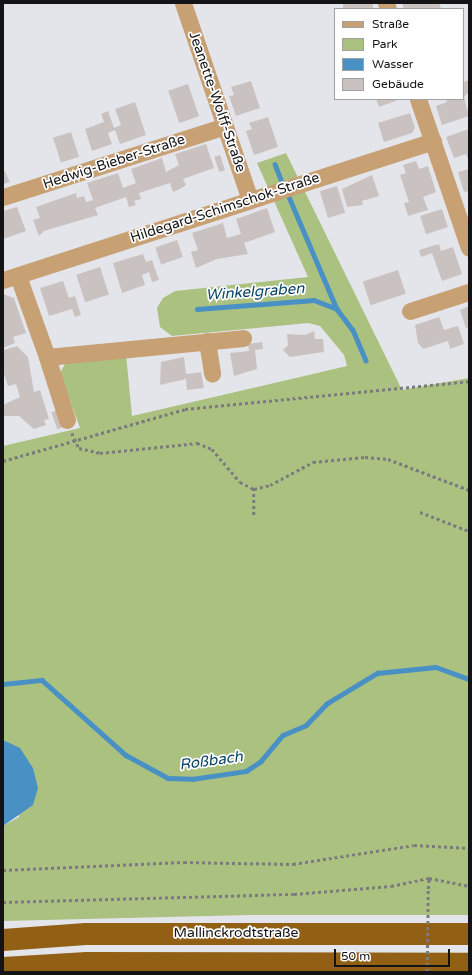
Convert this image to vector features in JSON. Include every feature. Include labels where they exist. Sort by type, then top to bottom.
[{"type":"highway","name":"Mallinckrodtstraße","points":[[3,940],[218,933],[469,934]]},
{"type":"highway","name":"Mallinckrodtstraße","points":[[3,968],[94,963],[469,964]]},
{"type":"street","name":"Jeanette-Wolff-Straße","points":[[184,3],[250,200]]},
{"type":"street","points":[[418,100],[469,248]]},
{"type":"street","name":"Hedwig-Bieber-Straße","points":[[3,197],[225,126]]},
{"type":"street","name":"Hildegard-Schimschok-Straße","points":[[67,420],[47,357],[10,278],[433,141]]},
{"type":"street","points":[[410,311],[469,292]]},
{"type":"street","points":[[47,357],[243,338]]},
{"type":"street","points":[[207,341],[212,374]]},
{"type":"path","points":[[3,461],[185,409],[469,381]]},
{"type":"path","points":[[74,441],[80,448],[100,453],[198,443],[212,449],[240,482],[254,488],[270,485],[313,462],[365,457],[388,459],[469,490]]},
{"type":"path","points":[[254,488],[254,516]]},
{"type":"path","points":[[420,512],[469,531]]},
{"type":"path","points":[[3,870],[184,862],[294,864],[414,845],[469,848]]},
{"type":"path","points":[[427,972],[428,878]]},
{"type":"path","points":[[3,902],[294,894],[391,886],[428,878],[469,886]]},
{"type":"green space","points":[[286,153],[402,390],[469,378],[469,915],[249,915],[3,921],[3,826],[19,817],[20,749],[3,740],[3,446],[80,428],[60,373],[65,364],[84,359],[126,354],[132,416],[347,366],[344,355],[320,326],[308,323],[172,336],[160,327],[157,308],[163,298],[175,291],[308,277],[257,163]]},
{"type":"water","points":[[3,740],[20,748],[33,768],[38,788],[33,805],[3,826]]},
{"type":"building","points":[[343,3],[373,3],[373,8],[343,8]]},
{"type":"building","points":[[402,3],[439,3],[441,8],[404,8]]},
{"type":"building","points":[[469,80],[469,92],[464,97],[464,82]]},
{"type":"building","points":[[251,81],[260,108],[236,116],[229,96],[234,95],[231,87]]},
{"type":"building","points":[[188,84],[199,116],[179,123],[168,91]]},
{"type":"building","points":[[464,97],[469,116],[442,125],[436,106],[447,102],[446,100],[464,100]]},
{"type":"building","points":[[376,100],[398,100],[379,107]]},
{"type":"building","points":[[135,102],[146,135],[120,144],[115,130],[108,133],[112,144],[92,151],[85,129],[104,122],[101,114],[108,111],[114,128],[121,125],[115,109]]},
{"type":"building","points":[[410,113],[415,128],[412,133],[384,142],[378,123]]},
{"type":"building","points":[[268,117],[278,147],[254,155],[246,131],[252,129],[249,123]]},
{"type":"building","points":[[469,129],[469,161],[466,154],[454,158],[446,137]]},
{"type":"building","points":[[71,132],[79,157],[61,163],[53,138]]},
{"type":"building","points":[[206,144],[214,168],[183,179],[186,185],[180,189],[173,192],[170,183],[139,193],[141,199],[134,201],[136,205],[129,207],[126,197],[95,208],[98,215],[44,231],[39,236],[33,220],[40,218],[36,207],[76,193],[77,198],[84,196],[86,202],[93,200],[87,183],[118,173],[123,188],[136,183],[131,169],[162,158],[166,172],[179,165],[175,154]]},
{"type":"building","points":[[220,155],[225,170],[219,172],[214,157]]},
{"type":"building","points":[[416,161],[419,169],[428,166],[436,192],[423,197],[428,210],[408,216],[404,203],[409,202],[400,175],[406,173],[403,165]]},
{"type":"building","points":[[3,168],[10,182],[3,184]]},
{"type":"building","points":[[469,169],[469,191],[464,192],[458,172]]},
{"type":"building","points":[[372,175],[379,196],[362,201],[363,205],[347,207],[342,189]]},
{"type":"building","points":[[337,186],[345,213],[328,218],[320,191]]},
{"type":"building","points":[[17,207],[26,231],[3,239],[3,211]]},
{"type":"building","points":[[267,208],[275,232],[244,243],[248,254],[217,259],[196,268],[191,252],[198,250],[192,233],[223,223],[227,238],[241,234],[236,219]]},
{"type":"building","points":[[442,209],[448,227],[426,234],[420,216]]},
{"type":"building","points":[[177,240],[183,257],[161,265],[155,247]]},
{"type":"building","points":[[439,244],[441,251],[453,247],[462,274],[442,281],[432,253],[421,257],[419,250]]},
{"type":"building","points":[[143,254],[146,262],[152,260],[159,280],[152,282],[149,272],[142,275],[145,285],[122,293],[113,263]]},
{"type":"building","points":[[100,267],[109,295],[85,302],[76,275]]},
{"type":"building","points":[[398,270],[406,294],[371,305],[363,281]]},
{"type":"building","points":[[63,281],[69,298],[75,296],[81,315],[75,317],[72,309],[49,316],[40,288]]},
{"type":"building","points":[[3,294],[14,298],[26,333],[13,337],[15,343],[3,348]]},
{"type":"building","points":[[469,306],[469,327],[466,328],[460,310]]},
{"type":"building","points":[[439,317],[444,330],[458,326],[464,344],[450,349],[448,341],[423,349],[418,343],[415,325]]},
{"type":"building","points":[[314,331],[315,339],[323,339],[324,352],[290,357],[283,350],[288,345],[287,334],[305,335]]},
{"type":"building","points":[[262,342],[263,349],[255,350],[257,369],[234,376],[230,353],[249,351],[248,344]]},
{"type":"building","points":[[17,346],[28,357],[34,392],[40,390],[49,419],[44,420],[46,425],[34,429],[19,416],[3,416],[3,405],[20,397],[16,384],[8,386],[3,371],[4,350]]},
{"type":"building","points":[[184,357],[186,374],[201,372],[204,388],[187,390],[186,379],[160,385],[161,362]]},
{"type":"building","points":[[58,410],[64,427],[57,429],[51,412]]},
{"type":"waterway","name":"Winkelgraben","points":[[275,164],[281,180]]},
{"type":"waterway","name":"Winkelgraben","points":[[289,197],[337,309],[353,330],[366,360]]},
{"type":"waterway","name":"Winkelgraben","points":[[197,309],[314,300],[337,309]]},
{"type":"waterway","name":"Roßbach","points":[[3,684],[42,680],[126,755],[168,778],[192,779],[246,771],[260,762],[283,735],[306,725],[326,704],[377,673],[436,667],[469,679]]}]
